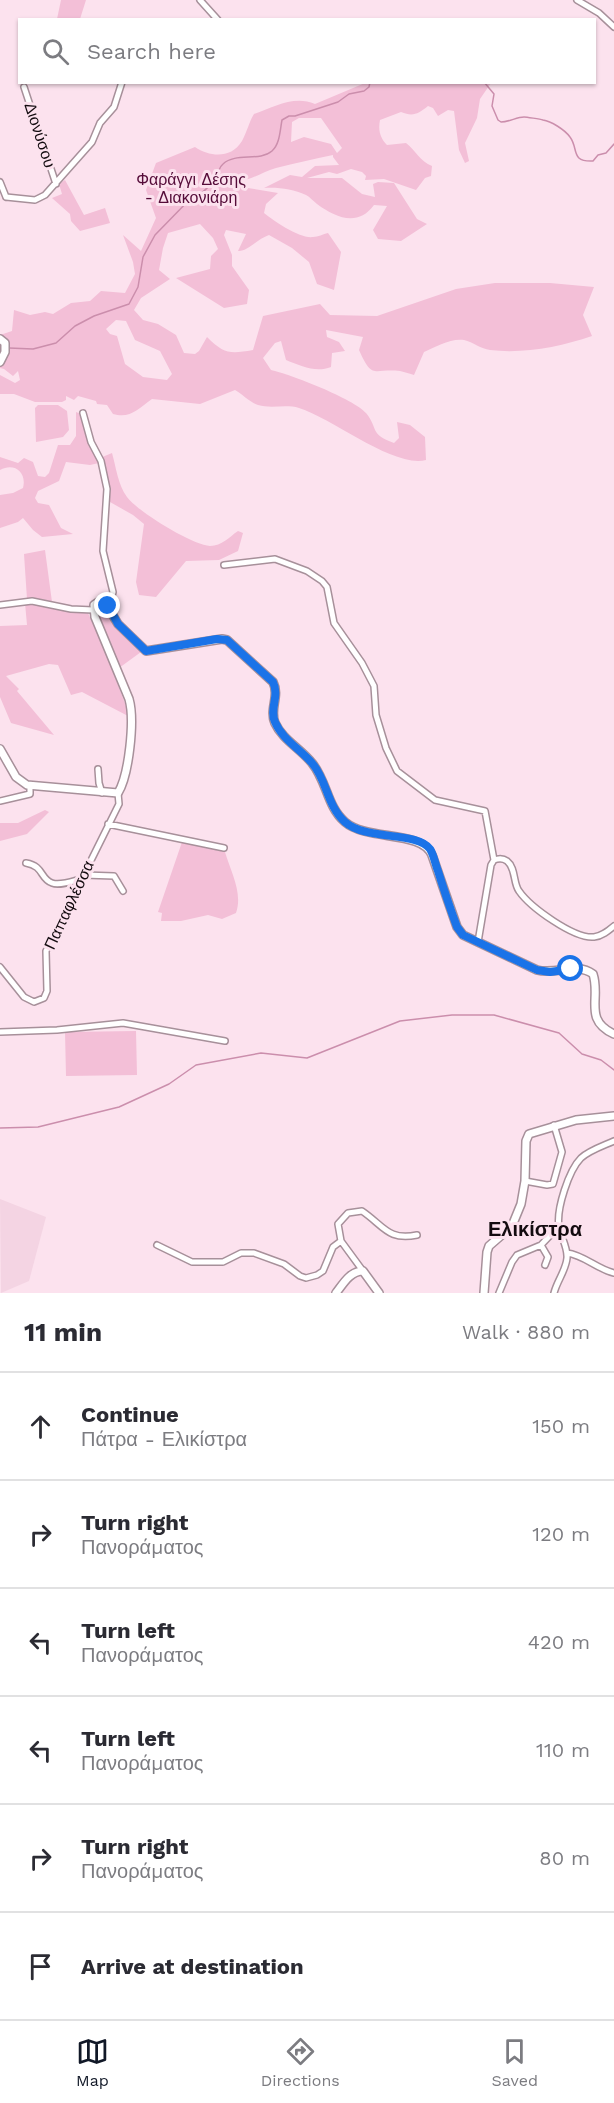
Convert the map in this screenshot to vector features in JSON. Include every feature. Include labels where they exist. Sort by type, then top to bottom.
[{"type":"main road","points":[[0,339],[5,349],[0,362]]},
{"type":"main road","points":[[0,749],[16,777],[30,785],[118,793],[129,746],[132,712],[129,699],[93,610],[94,605],[100,601],[106,603],[118,624],[146,651],[227,640],[275,685],[273,718],[279,730],[312,763],[324,781],[337,814],[359,831],[416,840],[426,846],[432,855],[457,927],[463,935],[537,970],[550,972],[578,968],[590,971],[595,976],[597,1018],[602,1027],[614,1034]]},
{"type":"main road","points":[[484,1293],[489,1245],[512,1226],[521,1204],[525,1181],[527,1137],[532,1132],[554,1125],[589,1117],[614,1116]]},
{"type":"main road","points":[[336,1293],[355,1271],[363,1271],[379,1293]]},
{"type":"street","points":[[200,0],[216,18]]},
{"type":"street","points":[[578,0],[599,13],[614,27]]},
{"type":"street","points":[[6,197],[35,200],[45,195],[92,142],[100,123],[114,107],[121,84]]},
{"type":"street","name":"Διονύσου","points":[[24,87],[56,184]]},
{"type":"street","points":[[0,182],[6,197]]},
{"type":"street","points":[[0,203],[6,197]]},
{"type":"street","points":[[83,413],[107,489],[103,550],[113,592],[109,608]]},
{"type":"street","points":[[224,565],[275,559],[307,571],[322,581],[327,587],[334,623],[362,663],[374,686],[376,716],[386,748],[397,771],[435,800],[484,811],[494,860],[489,872],[478,942]]},
{"type":"street","points":[[0,605],[32,602],[71,609],[93,610]]},
{"type":"street","points":[[98,769],[102,793]]},
{"type":"street","points":[[0,801],[30,794],[30,785]]},
{"type":"street","name":"Παπαφλέσσα","points":[[0,968],[24,997],[34,1002],[44,998],[46,951],[119,804],[118,793]]},
{"type":"street","points":[[108,824],[224,848]]},
{"type":"street","points":[[494,860],[501,858],[508,861],[520,892],[538,909],[575,933],[595,937],[604,934],[614,926]]},
{"type":"street","points":[[26,863],[37,866],[50,882],[55,884],[82,877],[114,876],[123,891]]},
{"type":"street","points":[[0,1032],[57,1030],[123,1023],[225,1041]]},
{"type":"street","points":[[525,1181],[553,1184],[562,1152],[554,1125]]},
{"type":"street","points":[[554,1293],[565,1266],[567,1253],[559,1226],[562,1198],[576,1165],[589,1152],[614,1141]]},
{"type":"street","points":[[363,1271],[341,1241],[338,1226],[341,1219],[348,1213],[359,1211],[365,1213],[397,1237],[417,1235]]},
{"type":"street","points":[[500,1293],[512,1262],[523,1252],[541,1245],[559,1226]]},
{"type":"street","points":[[157,1245],[192,1262],[223,1262],[241,1253],[254,1253],[284,1264],[306,1278],[323,1271],[333,1247],[341,1241]]},
{"type":"street","points":[[541,1245],[548,1257],[545,1265]]},
{"type":"street","points":[[567,1253],[579,1256],[614,1273]]},
{"type":"shaded area","points":[[0,1199],[46,1217],[29,1281],[1,1293]]},
{"type":"green space","points":[[61,0],[86,0],[80,18],[57,18]]},
{"type":"green space","name":"Φαράγγι Δέσης - Διακονιάρη","points":[[363,84],[490,84],[480,99],[477,118],[465,143],[469,161],[465,163],[459,150],[454,111],[448,110],[438,116],[433,108],[428,106],[415,114],[401,112],[380,120],[380,134],[387,145],[406,143],[432,166],[431,176],[425,178],[416,190],[384,179],[365,180],[366,176],[362,172],[351,169],[337,174],[329,172],[307,178],[342,178],[362,194],[375,197],[373,184],[394,183],[417,219],[427,224],[401,241],[378,239],[373,230],[387,206],[374,205],[361,216],[347,218],[332,213],[301,193],[285,189],[264,188],[290,175],[302,177],[315,166],[339,165],[333,155],[276,168],[251,178],[235,181],[248,188],[278,193],[266,204],[264,213],[287,229],[308,237],[328,233],[341,252],[334,290],[317,284],[309,262],[292,248],[269,235],[238,251],[246,234],[226,230],[224,235],[232,255],[232,266],[249,290],[247,304],[224,308],[176,278],[210,269],[211,256],[218,249],[213,238],[200,224],[168,233],[159,270],[170,279],[141,298],[134,310],[143,320],[158,324],[176,335],[184,353],[195,354],[207,337],[223,350],[238,352],[253,350],[263,316],[320,304],[330,315],[377,316],[456,289],[495,283],[550,283],[594,287],[583,315],[592,336],[554,346],[515,351],[490,350],[464,340],[454,340],[424,352],[414,375],[400,371],[371,369],[359,350],[363,337],[326,330],[327,337],[339,342],[345,351],[332,353],[331,367],[314,369],[286,360],[281,341],[275,343],[263,358],[271,370],[321,388],[359,407],[366,413],[378,434],[386,440],[394,443],[399,438],[397,422],[410,425],[425,437],[426,460],[413,461],[397,457],[299,408],[258,405],[235,390],[200,404],[152,399],[134,412],[124,415],[113,414],[107,405],[97,404],[96,401],[78,396],[74,400],[66,396],[66,400],[62,402],[35,402],[14,394],[0,394],[0,375],[15,383],[20,380],[18,371],[13,376],[0,368],[0,335],[12,331],[14,310],[30,315],[45,312],[53,314],[71,303],[90,301],[101,291],[125,293],[135,274],[123,235],[141,251],[156,218],[146,190],[156,163],[195,147],[214,154],[232,151],[242,141],[254,114],[292,101],[315,104]],"holes":[[[299,118],[321,118],[342,148],[337,153],[331,144],[304,137],[291,142],[292,122]],[[116,320],[126,321],[135,340],[160,351],[172,374],[167,380],[143,377],[125,364],[117,336],[110,334],[106,329]]]},
{"type":"green space","points":[[65,180],[84,215],[105,208],[110,223],[80,231],[71,221],[70,214],[52,198],[62,194],[59,184]]},
{"type":"green space","points":[[38,405],[58,405],[67,411],[69,430],[63,437],[36,442],[35,408]]},
{"type":"green space","points":[[76,412],[81,414],[89,443],[99,463],[90,465],[66,462],[59,481],[38,491],[35,498],[38,503],[49,505],[61,528],[73,534],[42,537],[23,518],[0,528],[0,495],[13,493],[23,488],[24,483],[19,470],[10,467],[0,470],[0,457],[18,463],[24,458],[33,462],[38,476],[45,477],[49,473],[58,445],[70,445],[76,436]]},
{"type":"green space","points":[[112,453],[124,492],[142,510],[178,534],[210,546],[222,543],[238,531],[243,533],[238,551],[219,560],[186,561],[156,597],[139,595],[136,582],[144,524],[110,502],[100,458]]},
{"type":"green space","points":[[45,550],[52,602],[27,599],[24,554]]},
{"type":"green space","points":[[25,603],[88,613],[105,651],[128,716],[82,692],[71,695],[58,665],[49,664],[6,676],[19,689],[17,691],[54,735],[11,723],[0,697],[0,626],[27,625]]},
{"type":"green space","points":[[102,603],[141,652],[119,668],[95,607]]},
{"type":"green space","points":[[45,810],[49,812],[27,834],[0,841],[0,823],[18,823]]},
{"type":"green space","points":[[182,842],[225,852],[237,890],[236,913],[222,919],[208,915],[181,921],[161,921],[162,913],[158,912]]},
{"type":"green space","points":[[136,1031],[137,1075],[66,1076],[65,1032]]},
{"type":"waterway","points":[[9,348],[33,349],[56,343],[75,326],[94,316],[129,304],[138,287],[143,257],[155,235],[192,197],[206,190],[222,165],[234,158],[267,154],[277,145],[282,120],[338,102],[349,94],[364,91],[370,84]]},
{"type":"waterway","points":[[486,84],[494,94],[492,106],[501,122],[524,117],[550,122],[568,134],[576,154],[586,161],[593,161],[598,155],[606,153],[614,144]]},
{"type":"waterway","points":[[0,1128],[38,1127],[119,1107],[169,1084],[196,1065],[261,1053],[307,1058],[400,1021],[452,1015],[494,1015],[559,1033],[582,1054],[601,1060],[614,1070]]},
{"type":"district","name":"Ελικίστρα","points":[[535,1229]]},
{"type":"route","points":[[108,606],[118,624],[141,649],[146,651],[217,639],[227,640],[275,685],[273,718],[275,723],[279,730],[312,763],[324,781],[337,814],[359,831],[416,840],[430,850],[457,927],[463,935],[537,970],[550,972],[571,969]]}]
